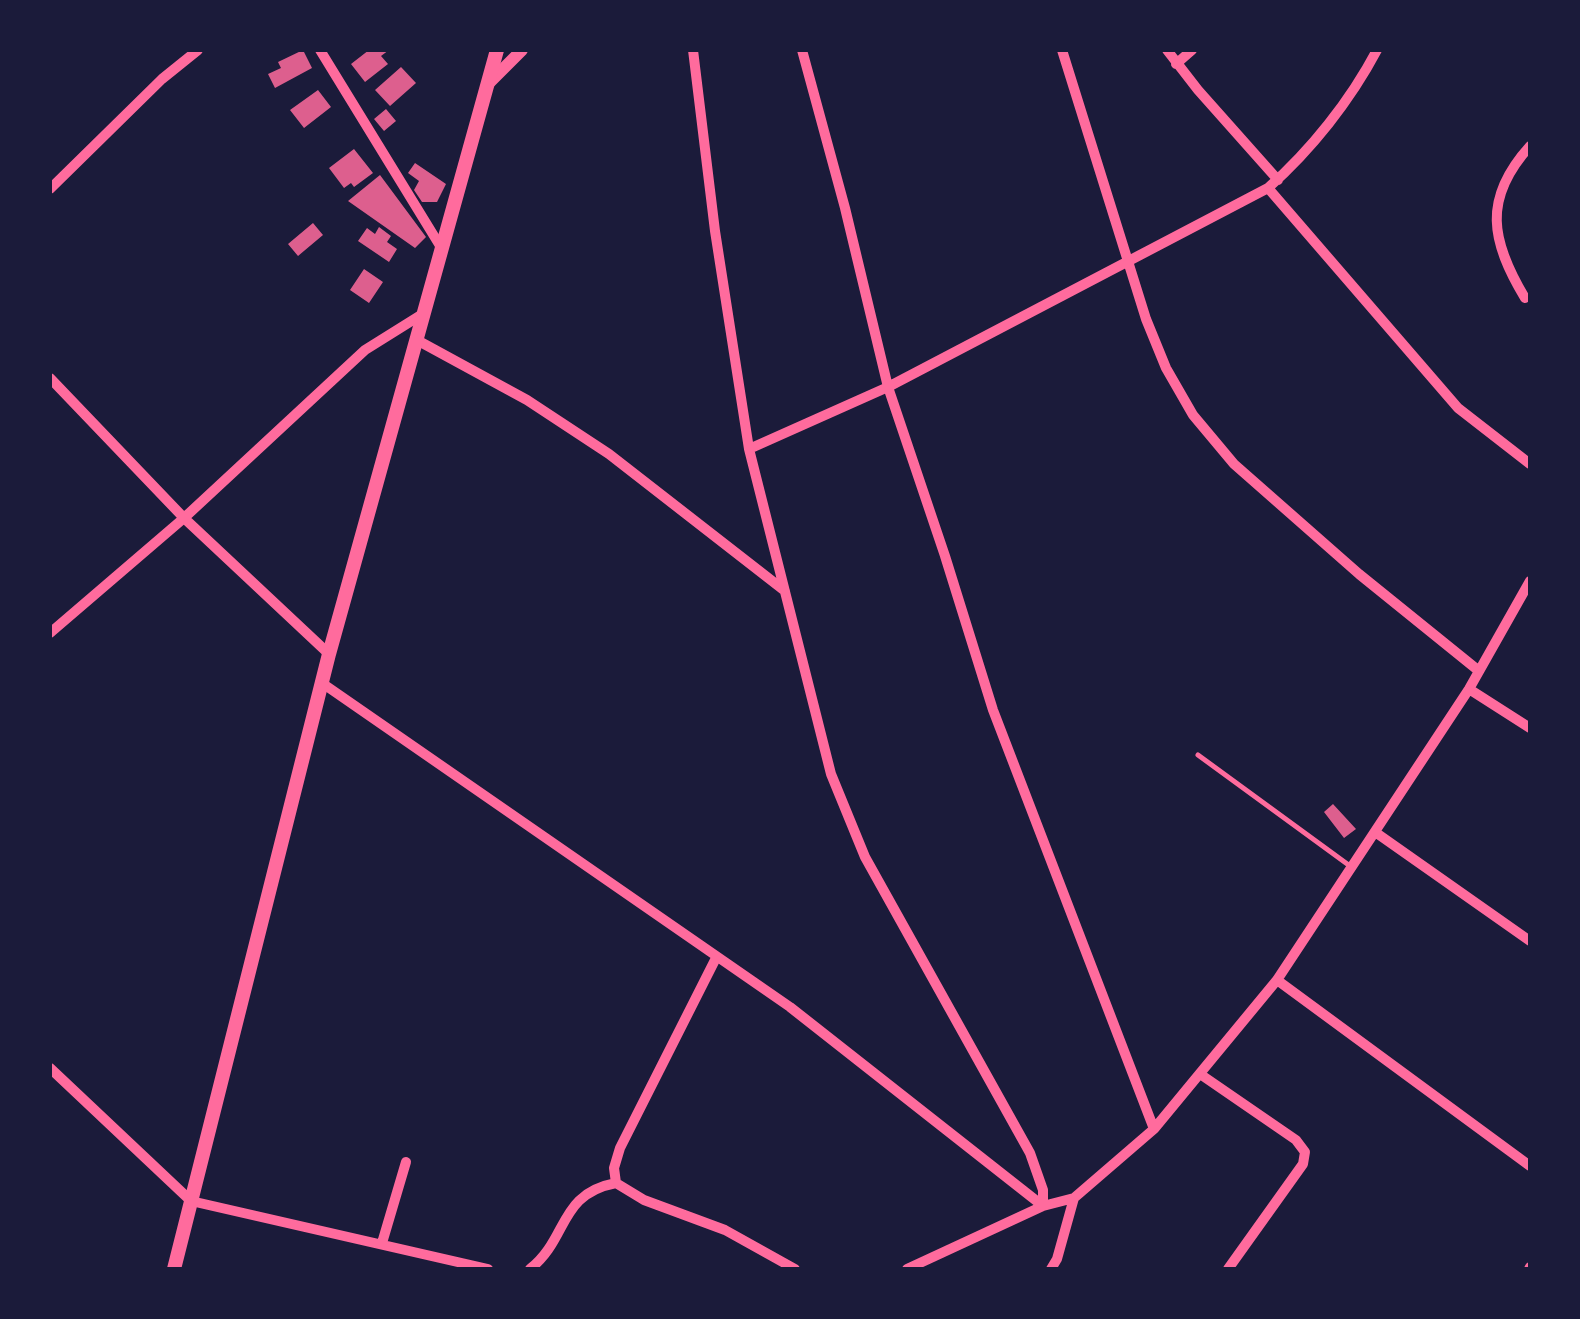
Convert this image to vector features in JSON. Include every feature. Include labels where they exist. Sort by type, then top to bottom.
[{"type":"main road","points":[[174,1269],[329,654],[497,50]]},
{"type":"street","points":[[50,189],[162,79],[198,50]]},
{"type":"street","points":[[320,50],[442,248]]},
{"type":"street","points":[[488,84],[522,50]]},
{"type":"street","points":[[693,50],[749,449],[832,774],[852,826],[900,922],[1030,1153],[1043,1190],[1043,1206]]},
{"type":"street","points":[[802,50],[888,388],[993,710],[1154,1129]]},
{"type":"street","points":[[1062,50],[1125,262],[1166,368],[1193,415],[1234,464],[1359,574],[1478,671]]},
{"type":"street","points":[[1168,50],[1278,180]]},
{"type":"street","points":[[1176,64],[1192,50]]},
{"type":"street","points":[[749,449],[888,388],[1268,188],[1322,131],[1377,50]]},
{"type":"street","points":[[1525,298],[1498,244],[1496,218],[1502,188],[1530,146]]},
{"type":"street","points":[[1268,188],[1458,408],[1530,464]]},
{"type":"street","points":[[50,633],[184,518],[365,350],[421,315]]},
{"type":"street","points":[[415,338],[527,400],[609,454],[785,592]]},
{"type":"street","points":[[50,378],[184,518],[329,654]]},
{"type":"street","points":[[907,1269],[1043,1206],[1074,1198],[1154,1129],[1277,980],[1468,689],[1530,580]]},
{"type":"street","points":[[322,684],[790,1007],[1043,1206]]},
{"type":"street","points":[[1468,689],[1530,728]]},
{"type":"street","points":[[1375,832],[1530,941]]},
{"type":"street","points":[[616,1183],[614,1168],[620,1148],[716,958]]},
{"type":"street","points":[[1277,980],[1530,1166]]},
{"type":"street","points":[[50,1068],[191,1201],[488,1269]]},
{"type":"street","points":[[1200,1074],[1296,1140],[1304,1152],[1304,1164],[1228,1269]]},
{"type":"street","points":[[382,1243],[406,1162]]},
{"type":"street","points":[[530,1269],[540,1261],[580,1197],[597,1186],[616,1183],[644,1200],[725,1230],[795,1269]]},
{"type":"street","points":[[1051,1269],[1074,1198]]},
{"type":"lane","points":[[1198,755],[1352,868]]},
{"type":"building","points":[[303,50],[312,68],[275,88],[268,74],[281,68],[278,62]]},
{"type":"building","points":[[369,50],[389,50],[381,56],[388,64],[365,82],[351,64]]},
{"type":"building","points":[[401,67],[416,83],[390,106],[375,90]]},
{"type":"building","points":[[318,90],[331,107],[304,128],[290,110]]},
{"type":"building","points":[[386,109],[396,121],[384,131],[374,119]]},
{"type":"building","points":[[354,149],[373,173],[354,187],[351,183],[344,188],[329,168]]},
{"type":"building","points":[[415,163],[446,184],[437,202],[422,202],[414,190],[419,181],[408,173]]},
{"type":"building","points":[[380,175],[426,237],[415,248],[348,201]]},
{"type":"building","points":[[313,223],[323,235],[298,256],[288,244]]},
{"type":"building","points":[[379,227],[391,236],[387,242],[397,249],[389,262],[358,241],[367,228],[375,234]]},
{"type":"building","points":[[364,269],[383,282],[369,303],[350,290]]},
{"type":"building","points":[[1333,804],[1356,829],[1344,838],[1324,812]]}]
